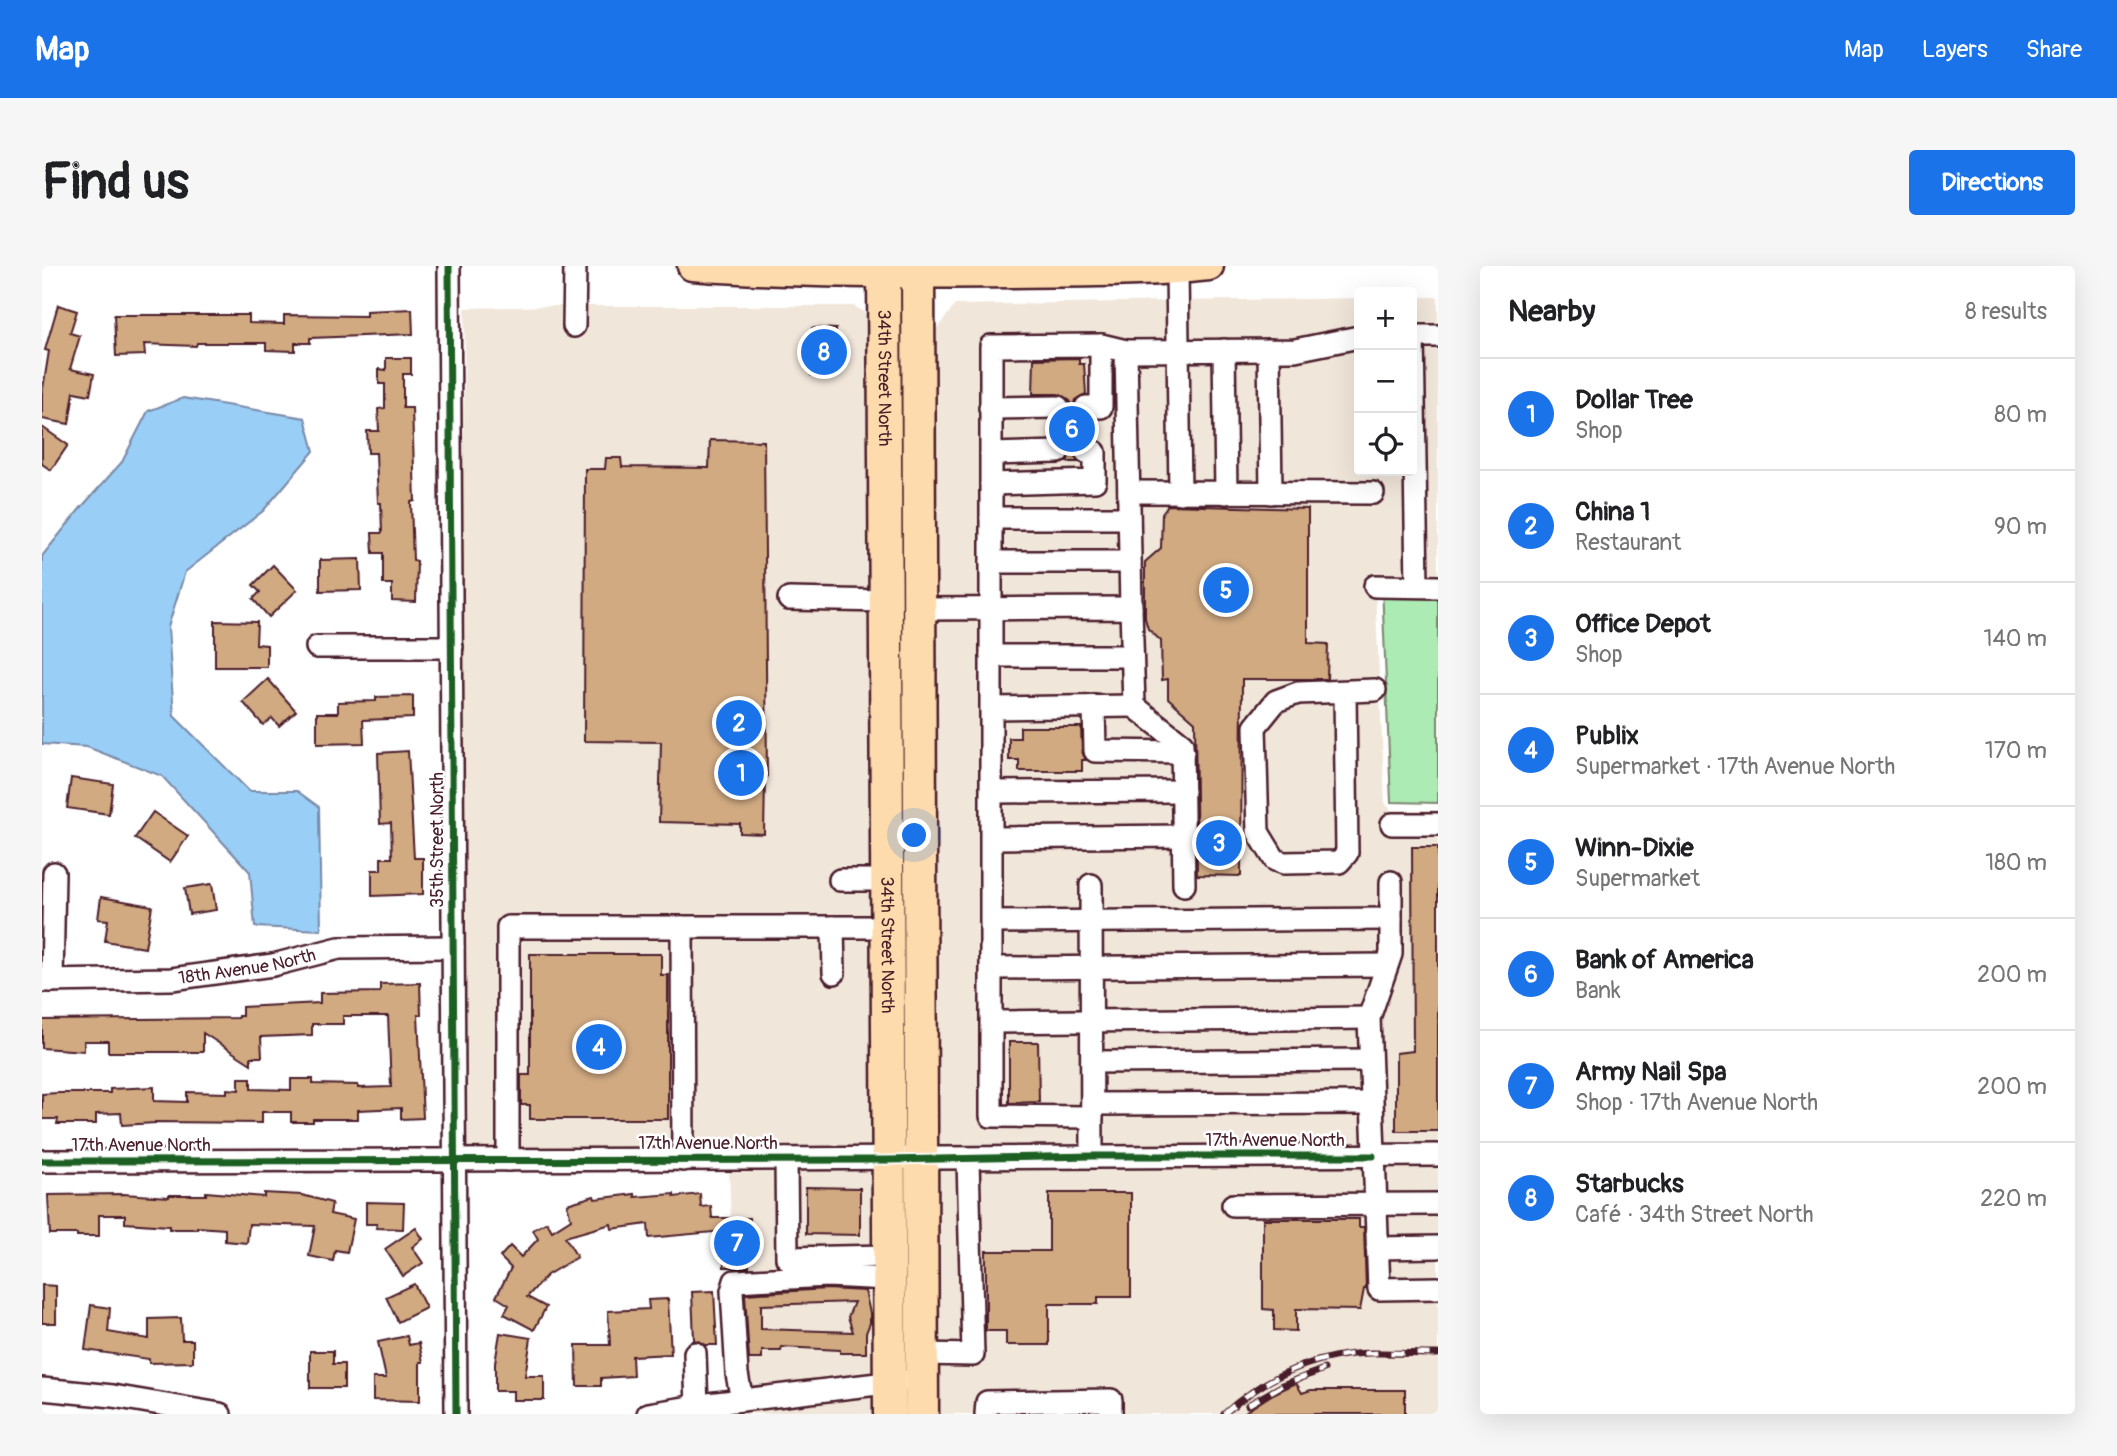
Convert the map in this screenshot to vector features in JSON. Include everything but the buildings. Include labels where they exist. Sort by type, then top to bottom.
[{"type":"highway","name":"34th Street North","points":[[884,270],[890,1414]]},
{"type":"highway","name":"34th Street North","points":[[918,270],[922,1414]]},
{"type":"highway","points":[[886,601],[919,609]]},
{"type":"main road","points":[[692,266],[766,272],[1177,270],[1209,266]]},
{"type":"street","name":"35th Street North","points":[[449,266],[456,1414]]},
{"type":"street","points":[[575,266],[575,326]]},
{"type":"street","points":[[1177,270],[1180,493]]},
{"type":"street","points":[[1417,336],[1438,336]]},
{"type":"street","points":[[1354,338],[1295,350],[1126,351],[1101,345],[991,346],[991,1116],[1371,1103]]},
{"type":"street","points":[[1086,407],[1101,407],[1101,345]]},
{"type":"street","points":[[1224,350],[1226,493]]},
{"type":"street","points":[[1269,350],[1271,493]]},
{"type":"street","points":[[1375,586],[1427,587],[1413,350]]},
{"type":"street","points":[[1126,351],[1134,706]]},
{"type":"street","points":[[990,408],[1058,407]]},
{"type":"street","points":[[990,453],[1058,452]]},
{"type":"street","points":[[991,484],[1096,481],[1095,452],[1086,452]]},
{"type":"street","points":[[1129,492],[1373,493]]},
{"type":"street","points":[[991,517],[1129,518]]},
{"type":"street","points":[[991,562],[1130,562]]},
{"type":"street","points":[[789,599],[886,601]]},
{"type":"street","points":[[919,609],[1131,608]]},
{"type":"street","points":[[317,647],[452,647]]},
{"type":"street","points":[[991,656],[1132,656]]},
{"type":"street","points":[[1345,692],[1347,853],[1339,862],[1284,873],[1258,832],[1255,726],[1276,701],[1298,693],[1375,690]]},
{"type":"street","points":[[1094,706],[1096,751],[1182,752]]},
{"type":"street","points":[[992,708],[1134,706],[1182,744],[1184,885]]},
{"type":"street","points":[[992,792],[1183,791]]},
{"type":"street","points":[[1392,824],[1438,824]]},
{"type":"street","points":[[992,838],[1184,836]]},
{"type":"street","points":[[47,981],[54,873]]},
{"type":"street","points":[[840,880],[887,880]]},
{"type":"street","points":[[1391,881],[1391,954],[1369,1018],[1379,1289],[1438,1288]]},
{"type":"street","points":[[1091,885],[1092,1156]]},
{"type":"street","points":[[992,922],[1391,919]]},
{"type":"street","points":[[508,1160],[508,927],[887,927]]},
{"type":"street","points":[[682,927],[683,1160]]},
{"type":"street","points":[[833,927],[834,973]]},
{"type":"street","name":"18th Avenue North","points":[[47,981],[172,979],[272,965],[339,948],[453,947]]},
{"type":"street","points":[[992,968],[1387,965]]},
{"type":"street","points":[[992,1022],[1369,1018]]},
{"type":"street","points":[[1092,1062],[1370,1060]]},
{"type":"street","name":"17th Avenue North","points":[[42,1161],[786,1158],[888,1160],[1092,1156],[1438,1155]]},
{"type":"street","points":[[786,1158],[787,1258],[889,1267]]},
{"type":"street","points":[[648,1414],[742,1400],[775,1405],[890,1383],[922,1367],[973,1355],[968,1158]]},
{"type":"street","points":[[1233,1205],[1438,1204]]},
{"type":"street","points":[[1377,1248],[1438,1247]]},
{"type":"street","points":[[742,1400],[737,1374],[732,1291],[735,1281],[827,1276],[889,1267]]},
{"type":"street","points":[[695,1353],[697,1406]]},
{"type":"street","points":[[42,1389],[113,1396],[220,1414]]},
{"type":"street","points":[[986,1414],[987,1402],[1111,1400],[1111,1414]]},
{"type":"shaded area","points":[[1417,297],[1438,297],[1438,580],[1375,587],[1385,803],[1391,810],[1438,810],[1438,1414],[931,1414],[929,339],[955,305],[1354,298],[1354,476],[1417,476]]},
{"type":"shaded area","points":[[854,306],[876,320],[880,1151],[463,1152],[460,733],[465,308]]},
{"type":"shaded area","points":[[881,1168],[881,1375],[737,1392],[729,1169]]},
{"type":"shaded area","points":[[881,1393],[881,1414],[738,1414],[738,1409]]},
{"type":"green space","points":[[1382,586],[1438,587],[1438,803],[1391,802]]},
{"type":"water","points":[[183,398],[305,418],[314,451],[263,511],[185,572],[168,627],[174,716],[249,791],[297,791],[319,807],[321,930],[255,927],[250,872],[162,776],[87,747],[42,744],[42,556],[122,462],[148,411]]},
{"type":"railway","points":[[1224,1414],[1248,1394],[1304,1365],[1359,1354],[1438,1354]]},
{"type":"railway","points":[[1248,1405],[1283,1385],[1324,1369]]},
{"type":"cycle path","points":[[449,266],[456,1414]]},
{"type":"cycle path","points":[[42,1161],[888,1160],[1092,1156],[1373,1156]]},
{"type":"place","name":"Starbucks","points":[[824,352]]},
{"type":"place","name":"Bank of America","points":[[1072,429]]},
{"type":"place","name":"Winn-Dixie","points":[[1226,590]]},
{"type":"place","name":"China 1","points":[[739,723]]},
{"type":"place","name":"Dollar Tree","points":[[741,773]]},
{"type":"place","name":"Office Depot","points":[[1219,843]]},
{"type":"place","name":"Publix","points":[[599,1047]]},
{"type":"place","name":"Army Nail Spa","points":[[737,1243]]}]
